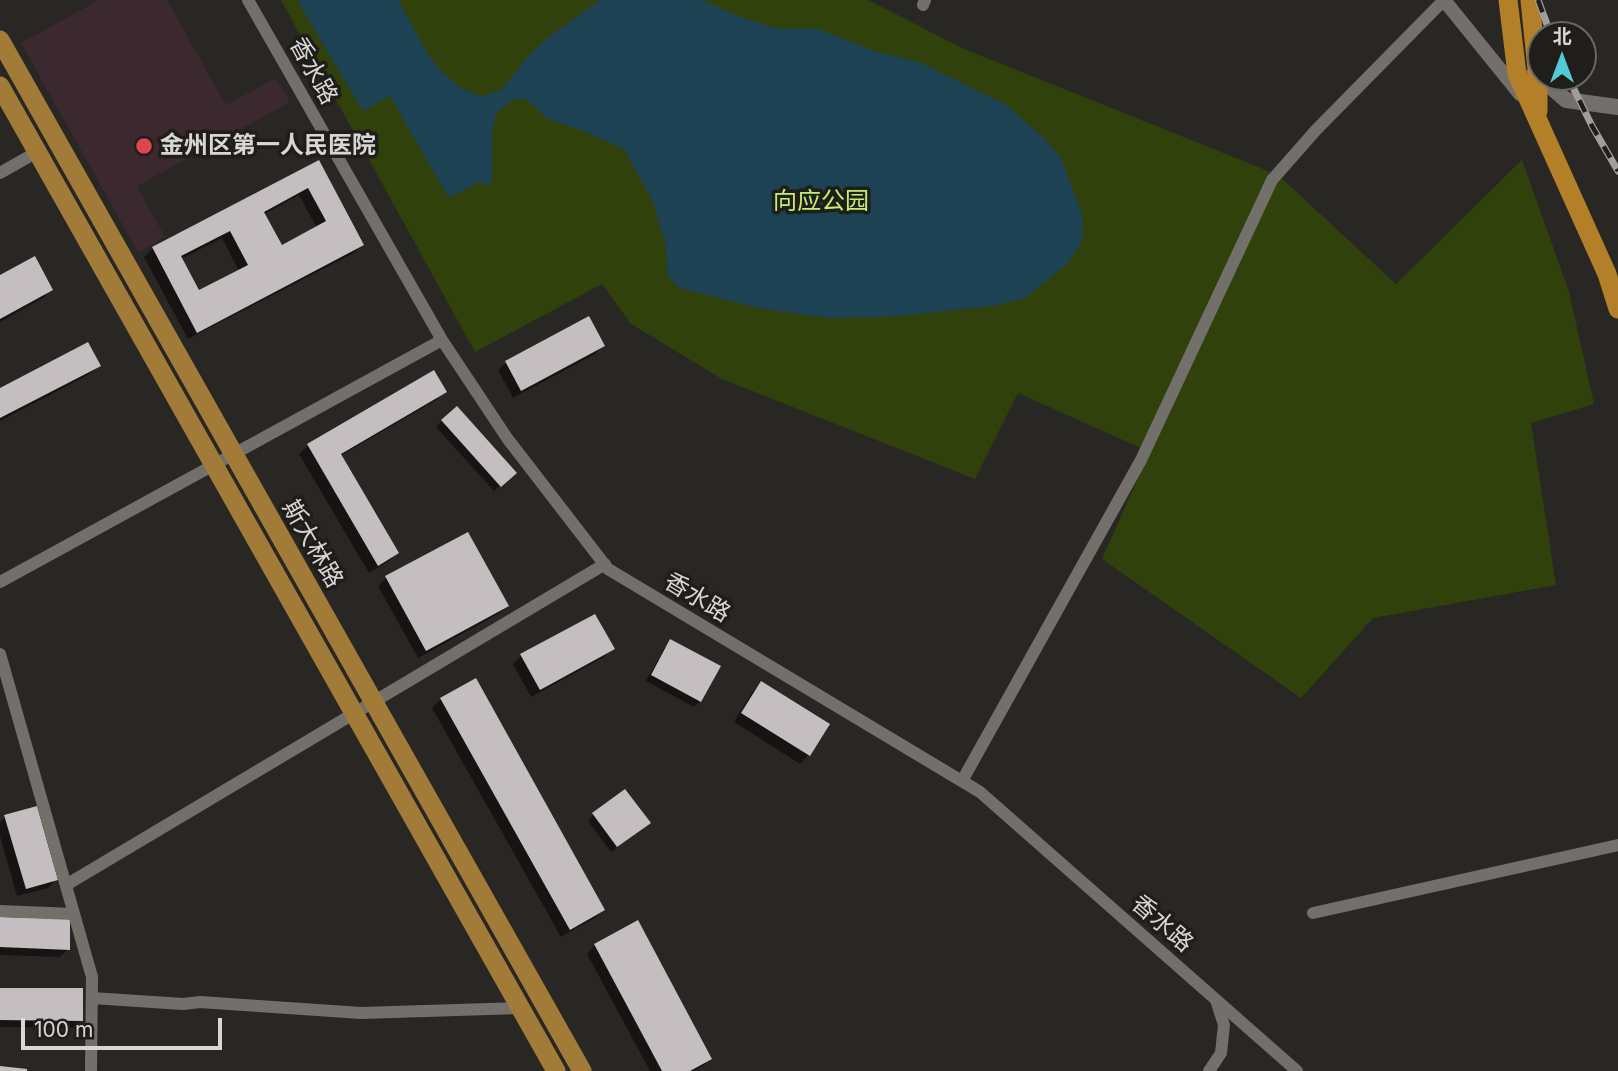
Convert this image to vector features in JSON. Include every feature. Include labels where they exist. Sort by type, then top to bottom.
[{"type":"highway","points":[[1508,0],[1517,74],[1538,115],[1607,274],[1618,309]]},
{"type":"highway","points":[[1530,0],[1532,21]]},
{"type":"highway","points":[[1538,91],[1538,115]]},
{"type":"main road","name":"斯大林路","points":[[0,40],[582,1071]]},
{"type":"main road","points":[[1517,74],[1527,76]]},
{"type":"main road","name":"斯大林路","points":[[0,86],[556,1071]]},
{"type":"main road","points":[[1554,91],[1566,100],[1618,107]]},
{"type":"street","name":"香水路","points":[[248,0],[442,340],[507,438],[608,569],[980,792],[1297,1071]]},
{"type":"street","points":[[962,780],[1140,460],[1272,180],[1316,130],[1444,0],[1538,115]]},
{"type":"street","points":[[0,173],[37,152]]},
{"type":"street","points":[[0,582],[442,340]]},
{"type":"street","points":[[66,885],[605,564]]},
{"type":"street","points":[[0,654],[92,977],[91,1071]]},
{"type":"street","points":[[1313,913],[1618,845]]},
{"type":"street","points":[[0,911],[74,914]]},
{"type":"street","points":[[92,998],[361,1013],[521,1008]]},
{"type":"street","points":[[1209,1071],[1221,1053],[1224,1026],[1216,999]]},
{"type":"shaded area","name":"金州区第一人民医院","points":[[99,0],[167,0],[226,105],[276,78],[290,102],[137,186],[165,237],[138,252],[21,43]]},
{"type":"green space","name":"向应公园","points":[[281,0],[868,0],[962,48],[1278,175],[1396,284],[1522,160],[1569,292],[1594,404],[1531,423],[1556,585],[1373,618],[1301,698],[1102,559],[1150,452],[1018,393],[975,479],[722,379],[631,324],[602,284],[475,352]]},
{"type":"water","points":[[297,0],[398,0],[429,56],[442,72],[461,88],[482,97],[502,89],[531,53],[600,0],[703,0],[737,16],[775,28],[818,29],[878,52],[921,63],[1005,104],[1045,139],[1061,158],[1082,214],[1083,234],[1078,248],[1067,264],[1025,298],[993,306],[886,317],[828,318],[763,309],[679,288],[668,276],[665,242],[652,200],[624,149],[548,119],[527,100],[513,99],[496,113],[492,133],[492,180],[485,187],[481,181],[449,198],[390,96],[363,111]]},
{"type":"building","points":[[319,160],[364,245],[197,333],[152,247]],"holes":[[[308,188],[326,221],[282,245],[264,212]],[[230,231],[248,265],[199,290],[181,256]]]},
{"type":"building","points":[[35,256],[53,290],[0,319],[0,275]]},
{"type":"building","points":[[589,316],[605,346],[521,391],[505,361]]},
{"type":"building","points":[[88,342],[101,366],[0,418],[0,388]]},
{"type":"building","points":[[434,370],[447,392],[341,454],[399,553],[378,566],[307,444]]},
{"type":"building","points":[[457,406],[517,473],[501,487],[441,420]]},
{"type":"building","points":[[468,532],[509,606],[426,651],[385,576]]},
{"type":"building","points":[[595,614],[615,649],[540,690],[520,654]]},
{"type":"building","points":[[670,639],[721,666],[701,702],[651,675]]},
{"type":"building","points":[[476,678],[605,910],[570,930],[440,698]]},
{"type":"building","points":[[761,681],[830,724],[810,756],[741,713]]},
{"type":"building","points":[[625,789],[651,823],[617,847],[592,813]]},
{"type":"building","points":[[37,806],[58,880],[26,889],[4,815]]},
{"type":"building","points":[[0,917],[70,919],[70,950],[0,947]]},
{"type":"building","points":[[638,920],[712,1059],[690,1071],[662,1071],[594,944]]},
{"type":"building","points":[[0,988],[83,988],[83,1021],[0,1020]]},
{"type":"building","points":[[0,1066],[27,1069],[27,1071],[0,1071]]},
{"type":"railway","points":[[1538,0],[1546,21]]},
{"type":"railway","points":[[1575,91],[1618,171]]},
{"type":"place","name":"金州区第一人民医院","points":[[144,146]]}]
